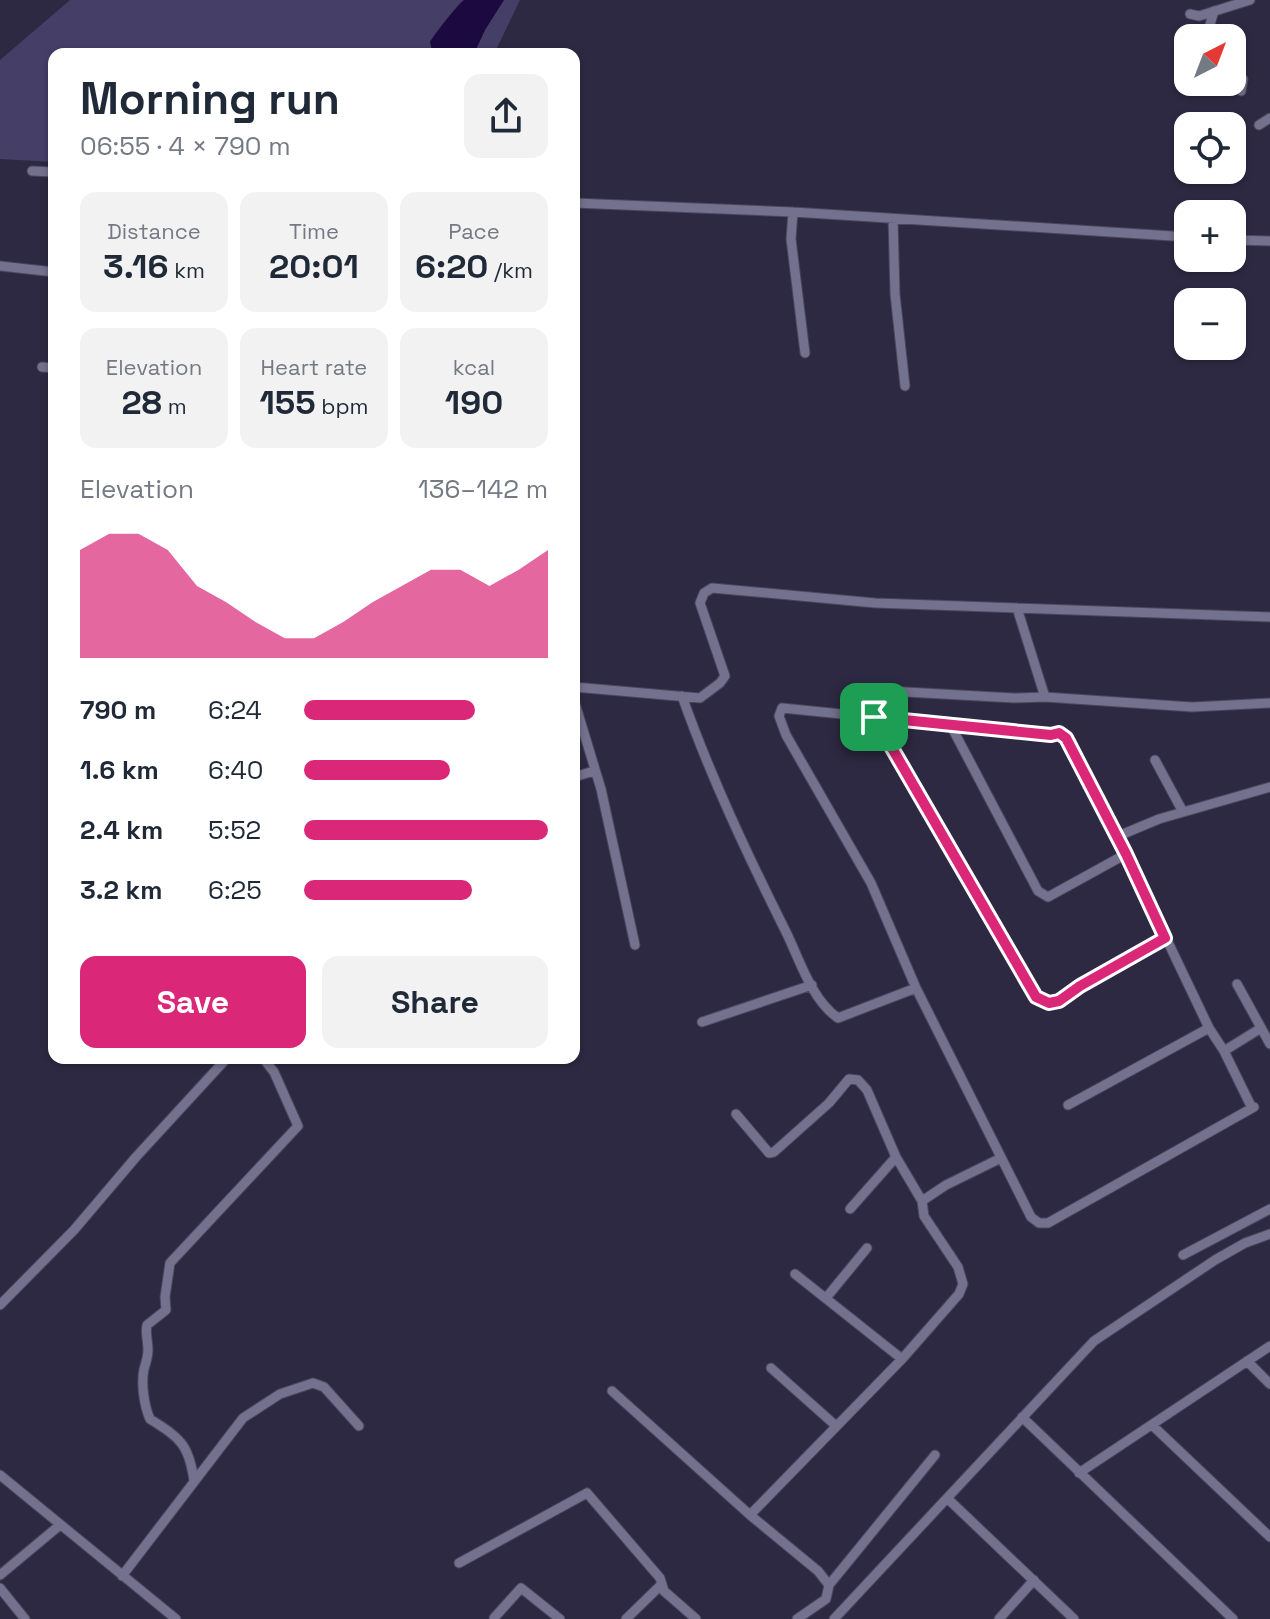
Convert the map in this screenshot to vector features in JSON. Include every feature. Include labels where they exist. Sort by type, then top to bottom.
[{"type":"street","points":[[1196,24],[1190,14],[1199,16],[1250,0]]},
{"type":"street","points":[[1210,24],[1214,11]]},
{"type":"street","points":[[1259,125],[1270,118]]},
{"type":"street","points":[[32,171],[48,172]]},
{"type":"street","points":[[580,203],[793,212],[1174,236]]},
{"type":"street","points":[[793,212],[791,239],[805,353]]},
{"type":"street","points":[[893,219],[895,294],[905,386]]},
{"type":"street","points":[[1246,240],[1270,241]]},
{"type":"street","points":[[0,266],[48,271]]},
{"type":"street","points":[[42,367],[48,368]]},
{"type":"street","points":[[580,688],[700,698],[720,683],[725,676],[700,603],[704,593],[712,588],[875,603],[1270,617]]},
{"type":"street","points":[[1017,608],[1045,697]]},
{"type":"street","points":[[888,691],[1192,707],[1270,703]]},
{"type":"street","points":[[682,696],[730,819],[812,985],[831,1014],[838,1018],[916,988]]},
{"type":"street","points":[[782,708],[950,724],[1051,735],[1059,733],[1066,738],[1126,854],[1209,1028],[1254,1107],[1048,1223],[1039,1223],[1031,1217],[916,988],[871,883],[786,735],[779,716],[782,708]]},
{"type":"street","points":[[874,717],[1036,997],[1049,1003],[1059,1001],[1165,938]]},
{"type":"street","points":[[580,721],[601,789],[635,945]]},
{"type":"street","points":[[950,724],[1038,891],[1048,897],[1126,854]]},
{"type":"street","points":[[1155,760],[1183,812]]},
{"type":"street","points":[[580,775],[594,771]]},
{"type":"street","points":[[1116,837],[1183,812],[1270,787]]},
{"type":"street","points":[[1237,984],[1270,1044]]},
{"type":"street","points":[[702,1022],[812,985]]},
{"type":"street","points":[[1068,1105],[1209,1028]]},
{"type":"street","points":[[1224,1051],[1261,1028]]},
{"type":"street","points":[[0,1305],[74,1230],[221,1064]]},
{"type":"street","points":[[194,1481],[191,1458],[184,1443],[147,1415],[143,1385],[148,1355],[145,1333],[147,1325],[166,1310],[170,1263],[298,1126],[268,1064]]},
{"type":"street","points":[[736,1114],[769,1153],[774,1152],[829,1103],[849,1079],[858,1080],[867,1090],[896,1157],[922,1201],[924,1216],[958,1267],[963,1284],[959,1294],[902,1359],[750,1515]]},
{"type":"street","points":[[850,1209],[896,1157]]},
{"type":"street","points":[[922,1201],[946,1185],[1001,1158]]},
{"type":"street","points":[[1183,1255],[1270,1209]]},
{"type":"street","points":[[834,1619],[1094,1341],[1215,1260],[1245,1243],[1270,1234]]},
{"type":"street","points":[[826,1298],[867,1248]]},
{"type":"street","points":[[795,1274],[902,1359]]},
{"type":"street","points":[[1079,1473],[1270,1346]]},
{"type":"street","points":[[1247,1361],[1270,1384]]},
{"type":"street","points":[[771,1368],[835,1425]]},
{"type":"street","points":[[122,1576],[243,1418],[280,1394],[313,1383],[324,1387],[359,1426]]},
{"type":"street","points":[[612,1391],[750,1515],[818,1571],[829,1585]]},
{"type":"street","points":[[1022,1417],[1233,1619]]},
{"type":"street","points":[[1152,1425],[1270,1537]]},
{"type":"street","points":[[797,1619],[826,1599],[829,1585],[935,1455]]},
{"type":"street","points":[[0,1475],[176,1619]]},
{"type":"street","points":[[459,1563],[587,1493],[660,1578],[664,1591],[696,1619]]},
{"type":"street","points":[[948,1499],[1074,1619]]},
{"type":"street","points":[[0,1575],[60,1525]]},
{"type":"street","points":[[999,1619],[1034,1580]]},
{"type":"street","points":[[626,1619],[662,1584]]},
{"type":"street","points":[[0,1588],[25,1619]]},
{"type":"street","points":[[494,1618],[521,1588],[560,1619]]},
{"type":"shaded area","points":[[70,0],[520,0],[497,48],[48,48],[48,162],[0,159],[0,60]]},
{"type":"shaded area","points":[[464,0],[504,0],[477,48],[432,48],[430,42]]},
{"type":"route","points":[[874,717],[1051,735],[1059,733],[1066,738],[1165,938],[1080,986],[1068,997],[1049,1003],[1036,997],[874,717]]}]
